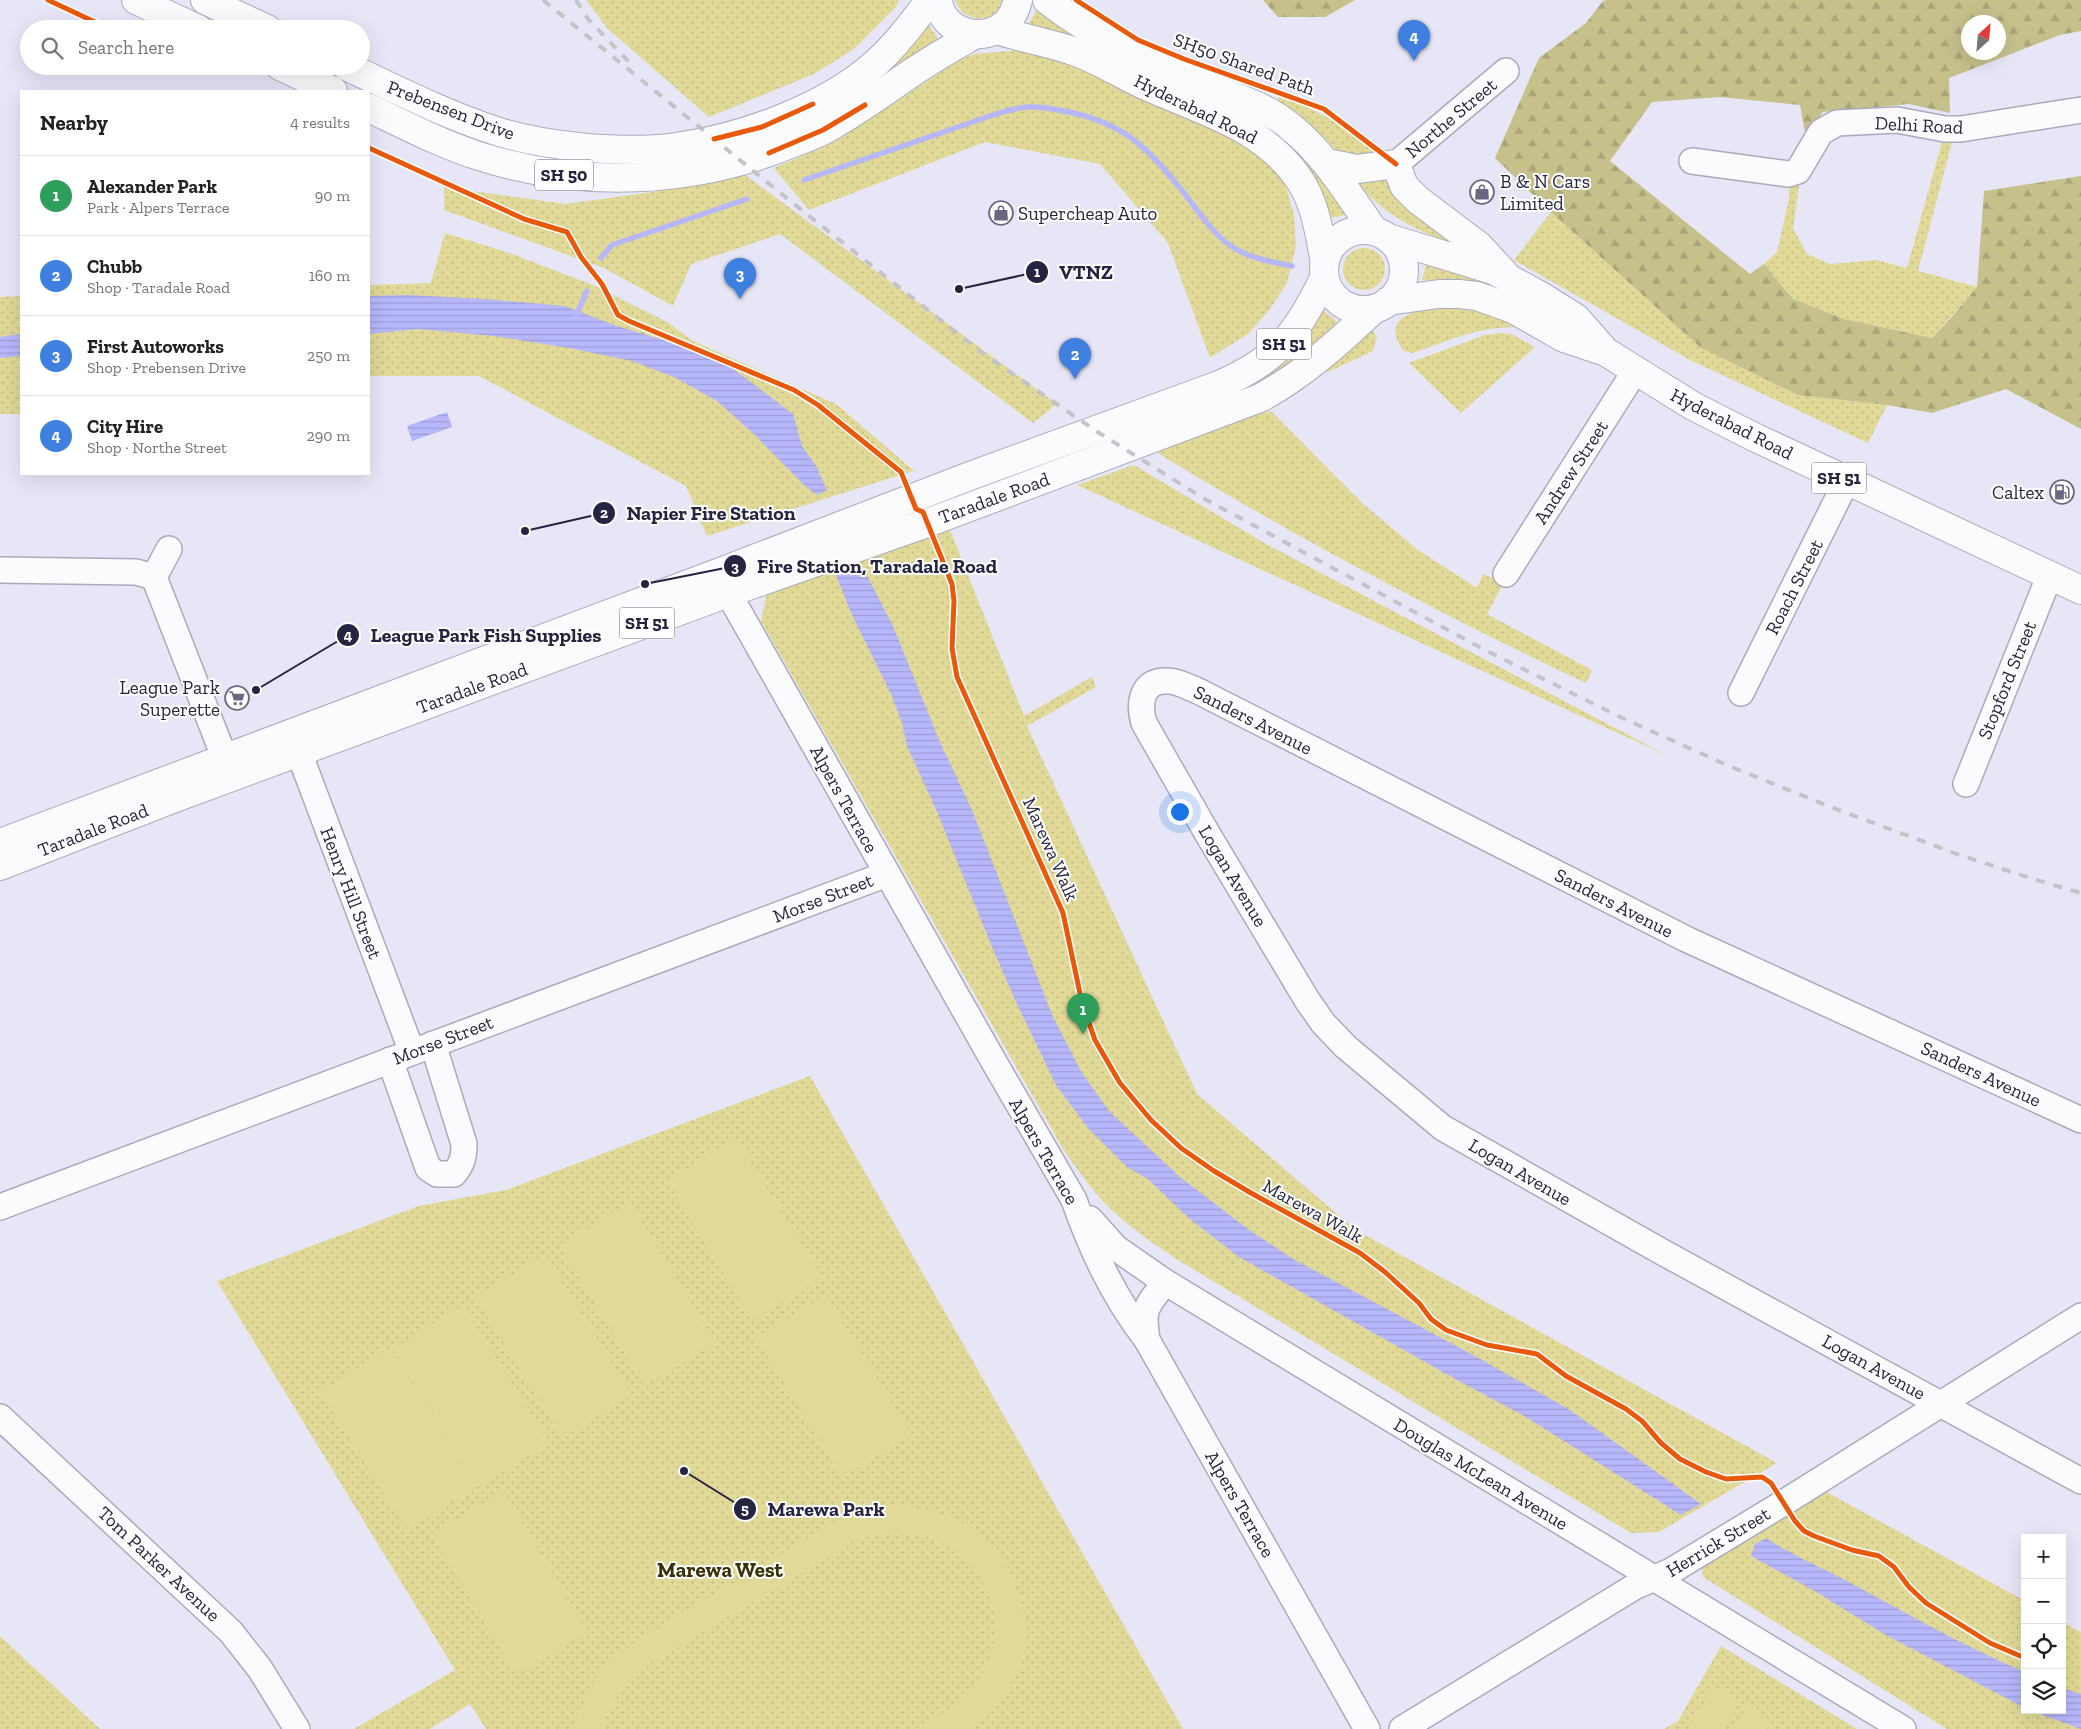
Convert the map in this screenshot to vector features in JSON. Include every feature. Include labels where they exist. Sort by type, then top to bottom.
[{"type":"main road","points":[[136,0],[179,20]]},
{"type":"main road","points":[[206,0],[248,20]]},
{"type":"main road","name":"Prebensen Drive","points":[[366,75],[446,112],[496,131],[542,142],[580,147],[626,149],[675,148],[762,127],[834,92],[876,63],[901,38],[930,0]]},
{"type":"main road","name":"Hyderabad Road","points":[[938,0],[943,16],[951,25],[962,32],[986,32],[1072,50],[1096,60],[1143,85],[1245,130],[1266,143],[1285,160],[1300,181],[1315,210],[1324,270]]},
{"type":"main road","name":"SH 50","points":[[986,32],[1007,22],[1014,12],[1018,0]]},
{"type":"main road","name":"Hyderabad Road","points":[[1047,0],[1090,28],[1136,54],[1267,111],[1291,127],[1326,163],[1381,235],[1493,270],[1509,278],[1576,318],[1606,352]]},
{"type":"main road","name":"Prebensen Drive","points":[[370,108],[434,139],[478,156],[541,171],[618,179],[691,172],[743,162],[823,130],[865,105],[918,68],[986,32]]},
{"type":"main road","points":[[299,75],[331,90]]},
{"type":"main road","points":[[1326,163],[1357,169],[1396,164],[1404,186],[1418,200],[1479,246],[1509,278]]},
{"type":"main road","name":"SH 51","points":[[1361,230],[1381,235],[1401,255],[1403,270],[1400,285],[1381,305],[1364,310],[1342,303],[1335,297],[1324,270],[1329,250],[1338,240],[1348,233],[1361,230]]},
{"type":"main road","name":"Taradale Road","points":[[0,866],[229,768],[724,582],[961,480],[1220,385],[1244,374],[1269,357],[1291,336],[1303,319],[1324,270]]},
{"type":"main road","name":"Hyderabad Road","points":[[1381,305],[1439,294],[1477,296],[1513,308],[1564,338],[1606,352],[1693,406],[1846,482],[2049,577],[2081,590]]},
{"type":"main road","name":"Taradale Road","points":[[724,582],[927,523],[1260,398],[1285,385],[1306,369],[1381,305]]},
{"type":"main road","name":"Taradale Road","points":[[0,843],[229,768]]},
{"type":"street","name":"Northe Street","points":[[1396,164],[1506,71]]},
{"type":"street","name":"Delhi Road","points":[[1692,161],[1789,174],[1798,171],[1821,132],[1837,123],[1897,120],[1945,129],[1961,129],[2081,110]]},
{"type":"street","name":"Andrew Street","points":[[1506,574],[1635,371]]},
{"type":"street","name":"Roach Street","points":[[1741,693],[1846,482]]},
{"type":"street","points":[[169,549],[154,577],[229,768]]},
{"type":"street","points":[[0,570],[136,572],[154,577]]},
{"type":"street","name":"Stopford Street","points":[[1966,784],[2049,577]]},
{"type":"street","name":"Alpers Terrace","points":[[724,582],[887,874],[1074,1200],[1083,1225],[1111,1285],[1133,1322],[1147,1340],[1367,1729]]},
{"type":"street","name":"Sanders Avenue","points":[[1153,684],[1170,681],[1198,690],[1686,939],[2081,1120]]},
{"type":"street","name":"Logan Avenue","points":[[1153,684],[1144,692],[1140,711],[1144,722],[1306,1000],[1323,1023],[1346,1047],[1443,1128],[1664,1253],[2081,1481]]},
{"type":"street","name":"Henry Hill Street","points":[[295,743],[411,1052]]},
{"type":"street","name":"Morse Street","points":[[0,1207],[887,874]]},
{"type":"street","name":"Douglas McLean Avenue","points":[[1074,1200],[1116,1248],[1165,1282],[1903,1729]]},
{"type":"street","points":[[1147,1340],[1143,1317],[1148,1305],[1165,1282]]},
{"type":"street","name":"Herrick Street","points":[[1402,1729],[1634,1587],[1671,1571],[1785,1502],[2081,1316]]},
{"type":"street","name":"Tom Parker Avenue","points":[[0,1417],[231,1632],[256,1663],[297,1729]]},
{"type":"shaded area","points":[[586,0],[899,0],[896,7],[854,49],[814,74],[709,117],[607,28]]},
{"type":"shaded area","points":[[955,0],[1002,0],[999,8],[993,14],[979,18],[965,14]]},
{"type":"shaded area","points":[[1036,11],[1041,11],[1253,115],[1291,140],[1328,184],[1345,215],[1331,218],[1326,216],[1304,168],[1028,25]]},
{"type":"shaded area","points":[[923,26],[929,26],[937,37],[936,45],[882,76]]},
{"type":"shaded area","points":[[1022,50],[1088,70],[1220,128],[1252,149],[1276,170],[1286,186],[1294,216],[1296,246],[1287,283],[1270,309],[1248,334],[1210,358],[1168,243],[1100,164],[985,142],[809,210],[774,168],[834,142],[957,61],[974,54]]},
{"type":"shaded area","points":[[1278,97],[1293,101],[1320,113],[1381,155],[1341,155],[1311,126],[1278,101]]},
{"type":"shaded area","points":[[1945,131],[1955,131],[1918,271],[1977,287],[1932,338],[1844,319],[1793,299],[1764,264],[1777,252],[1789,199],[1789,181],[1800,179],[1793,228],[1807,254],[1830,264],[1877,260],[1907,268]]},
{"type":"shaded area","points":[[738,170],[1057,404],[1033,423],[780,234],[691,264],[673,306],[604,268],[444,210],[444,187],[565,204],[653,192]]},
{"type":"shaded area","points":[[1389,178],[1471,251],[1438,238],[1394,216],[1368,195],[1356,181]]},
{"type":"shaded area","points":[[1551,212],[1701,348],[1798,395],[1887,405],[1868,443],[1692,361],[1514,260]]},
{"type":"shaded area","points":[[445,233],[512,254],[593,285],[667,322],[693,341],[836,404],[912,469],[916,470],[707,536],[686,486],[479,376],[370,376],[370,285],[431,283]]},
{"type":"shaded area","points":[[1368,248],[1376,251],[1382,257],[1385,269],[1382,281],[1376,287],[1360,290],[1352,287],[1346,281],[1343,265],[1346,257],[1352,251]]},
{"type":"shaded area","points":[[1426,264],[1478,277],[1534,304],[1464,282],[1422,280]]},
{"type":"shaded area","points":[[20,296],[20,414],[0,414],[0,297]]},
{"type":"shaded area","points":[[1438,306],[1476,307],[1516,324],[1515,327],[1475,332],[1413,353],[1404,351],[1396,331],[1398,324],[1410,314]]},
{"type":"shaded area","points":[[1323,310],[1336,321],[1336,326],[1264,382],[1119,439],[1118,434]]},
{"type":"shaded area","points":[[1372,330],[1377,337],[1373,351],[1328,372],[1325,370]]},
{"type":"shaded area","points":[[1511,334],[1535,347],[1461,413],[1409,363],[1485,335]]},
{"type":"shaded area","points":[[1271,411],[1361,502],[1418,550],[1477,588],[1483,574],[1504,583],[1487,614],[1592,670],[1586,683],[1418,600],[1254,510],[1146,446]]},
{"type":"shaded area","points":[[1134,465],[1266,544],[1668,756],[1077,485]]},
{"type":"shaded area","points":[[947,522],[1024,716],[1092,677],[1096,687],[1027,726],[1197,1094],[1356,1230],[1777,1463],[1659,1532],[1631,1533],[1178,1260],[1129,1225],[1100,1198],[1065,1152],[761,621],[767,592]]},
{"type":"shaded area","points":[[810,1076],[1183,1729],[486,1729],[470,1704],[430,1729],[354,1729],[455,1670],[217,1281],[419,1206],[506,1190]]},
{"type":"shaded area","points":[[736,1138],[823,1278],[753,1321],[667,1181]]},
{"type":"shaded area","points":[[630,1202],[716,1343],[645,1386],[559,1245]]},
{"type":"shaded area","points":[[545,1254],[632,1395],[562,1438],[475,1297]]},
{"type":"shaded area","points":[[826,1295],[912,1435],[841,1477],[756,1337]]},
{"type":"shaded area","points":[[462,1305],[550,1443],[479,1487],[392,1349]]},
{"type":"shaded area","points":[[390,1348],[478,1486],[407,1530],[320,1392]]},
{"type":"shaded area","points":[[1821,1489],[2021,1599],[2021,1714],[2066,1714],[2066,1624],[2081,1632],[2081,1729],[1947,1729],[1703,1577],[1702,1564]]},
{"type":"shaded area","points":[[503,1491],[588,1632],[516,1675],[431,1534]]},
{"type":"shaded area","points":[[895,1505],[936,1512],[964,1524],[991,1545],[1005,1563],[1014,1582],[1026,1630],[1025,1651],[1022,1662],[1011,1685],[996,1705],[968,1729],[916,1729],[937,1717],[963,1698],[984,1670],[991,1654],[995,1637],[995,1620],[991,1603],[974,1570],[962,1557],[933,1539],[898,1533],[865,1537],[853,1542],[650,1664],[615,1700],[602,1729],[574,1729],[576,1719],[591,1685],[610,1661],[644,1636],[834,1522],[867,1509]]},
{"type":"shaded area","points":[[0,1636],[100,1729],[0,1729]]},
{"type":"shaded area","points":[[1721,1646],[1857,1729],[1664,1729],[1678,1721]]},
{"type":"shaded area","points":[[1714,1686],[1740,1701],[1723,1729],[1688,1729]]},
{"type":"shaded area","points":[[1747,1706],[1772,1721],[1767,1729],[1732,1729]]},
{"type":"green space","points":[[1263,0],[1355,0],[1325,17],[1278,17]]},
{"type":"green space","points":[[1606,0],[2081,0],[2081,31],[2060,35],[2006,56],[2006,15],[1961,15],[1961,60],[1995,60],[1949,78],[1950,113],[1909,104],[1823,112],[1799,146],[1805,132],[1800,105],[1720,97],[1652,102],[1610,161],[1750,274],[1764,264],[1793,299],[1844,319],[1932,338],[1977,287],[1984,191],[2081,176],[2081,429],[2006,389],[1932,413],[1887,405],[1798,395],[1701,348],[1551,212],[1495,158],[1539,58],[1586,23],[1603,1]]},
{"type":"water","points":[[407,295],[485,299],[565,306],[614,325],[686,347],[727,364],[793,414],[802,446],[816,466],[827,490],[817,495],[804,485],[755,435],[717,401],[674,377],[632,361],[569,348],[493,336],[418,329],[370,334],[370,296]]},
{"type":"water","points":[[20,334],[20,356],[0,358],[0,337]]},
{"type":"water","points":[[447,412],[452,427],[412,441],[407,426]]},
{"type":"water","points":[[848,561],[861,564],[893,626],[940,742],[972,810],[1053,1017],[1082,1073],[1110,1112],[1180,1177],[1249,1230],[1295,1260],[1475,1356],[1570,1410],[1701,1504],[1681,1515],[1526,1417],[1239,1257],[1190,1219],[1148,1179],[1127,1167],[1088,1128],[1056,1085],[992,947],[935,807],[907,746],[902,723],[891,694],[852,615],[836,575],[840,565]]},
{"type":"water","points":[[1766,1538],[1957,1640],[2021,1670],[2021,1706],[1886,1635],[1813,1590],[1751,1556],[1755,1544]]},
{"type":"water","points":[[2066,1689],[2081,1694],[2081,1729],[2040,1714],[2066,1714]]},
{"type":"waterway","points":[[804,180],[990,116],[1019,108],[1042,107],[1083,115],[1114,127],[1128,135],[1164,169],[1210,227],[1226,242],[1248,255],[1292,266]]},
{"type":"waterway","points":[[601,258],[612,245],[747,199]]},
{"type":"waterway","points":[[575,318],[587,291]]},
{"type":"railway","points":[[543,0],[794,204],[981,352],[1096,431],[1203,498],[1485,650],[1618,716],[1729,766],[1836,809],[1957,854],[2081,893]]},
{"type":"railway","points":[[576,0],[588,19],[633,66]]},
{"type":"cycle path","points":[[48,0],[91,20]]},
{"type":"cycle path","name":"SH50 Shared Path","points":[[1076,0],[1138,40],[1184,59],[1324,109],[1396,164]]},
{"type":"cycle path","points":[[714,139],[762,127],[813,104]]},
{"type":"cycle path","points":[[769,153],[823,130],[865,105]]},
{"type":"cycle path","name":"Marewa Walk","points":[[370,148],[524,219],[567,232],[581,257],[602,284],[618,315],[794,390],[818,405],[901,472],[916,509],[923,512],[952,584],[954,601],[952,648],[957,677],[1063,913],[1082,1003],[1095,1040],[1120,1083],[1151,1120],[1181,1148],[1214,1171],[1251,1193],[1360,1253],[1385,1272],[1419,1303],[1431,1319],[1446,1330],[1487,1345],[1537,1354],[1566,1376],[1626,1409],[1642,1421],[1661,1443],[1680,1459],[1706,1472],[1726,1479],[1762,1477],[1771,1483],[1795,1521],[1804,1531],[1852,1550],[1879,1556],[1894,1567],[1909,1587],[1926,1603],[1990,1643],[2021,1656]]},
{"type":"place","name":"City Hire","points":[[1414,61]]},
{"type":"place","name":"B & N Cars Limited","points":[[1482,192]]},
{"type":"place","name":"Supercheap Auto","points":[[1001,213]]},
{"type":"place","name":"VTNZ","points":[[959,289]]},
{"type":"place","name":"First Autoworks","points":[[740,299]]},
{"type":"place","name":"Chubb","points":[[1075,379]]},
{"type":"place","name":"Caltex","points":[[2062,492]]},
{"type":"place","name":"Napier Fire Station","points":[[525,531]]},
{"type":"place","name":"Fire Station, Taradale Road","points":[[645,584]]},
{"type":"place","name":"League Park Fish Supplies","points":[[256,690]]},
{"type":"place","name":"League Park Superette","points":[[237,698]]},
{"type":"place","name":"Alexander Park","points":[[1083,1034]]},
{"type":"place","name":"Marewa Park","points":[[684,1471]]},
{"type":"district","name":"Marewa West","points":[[720,1569]]}]
